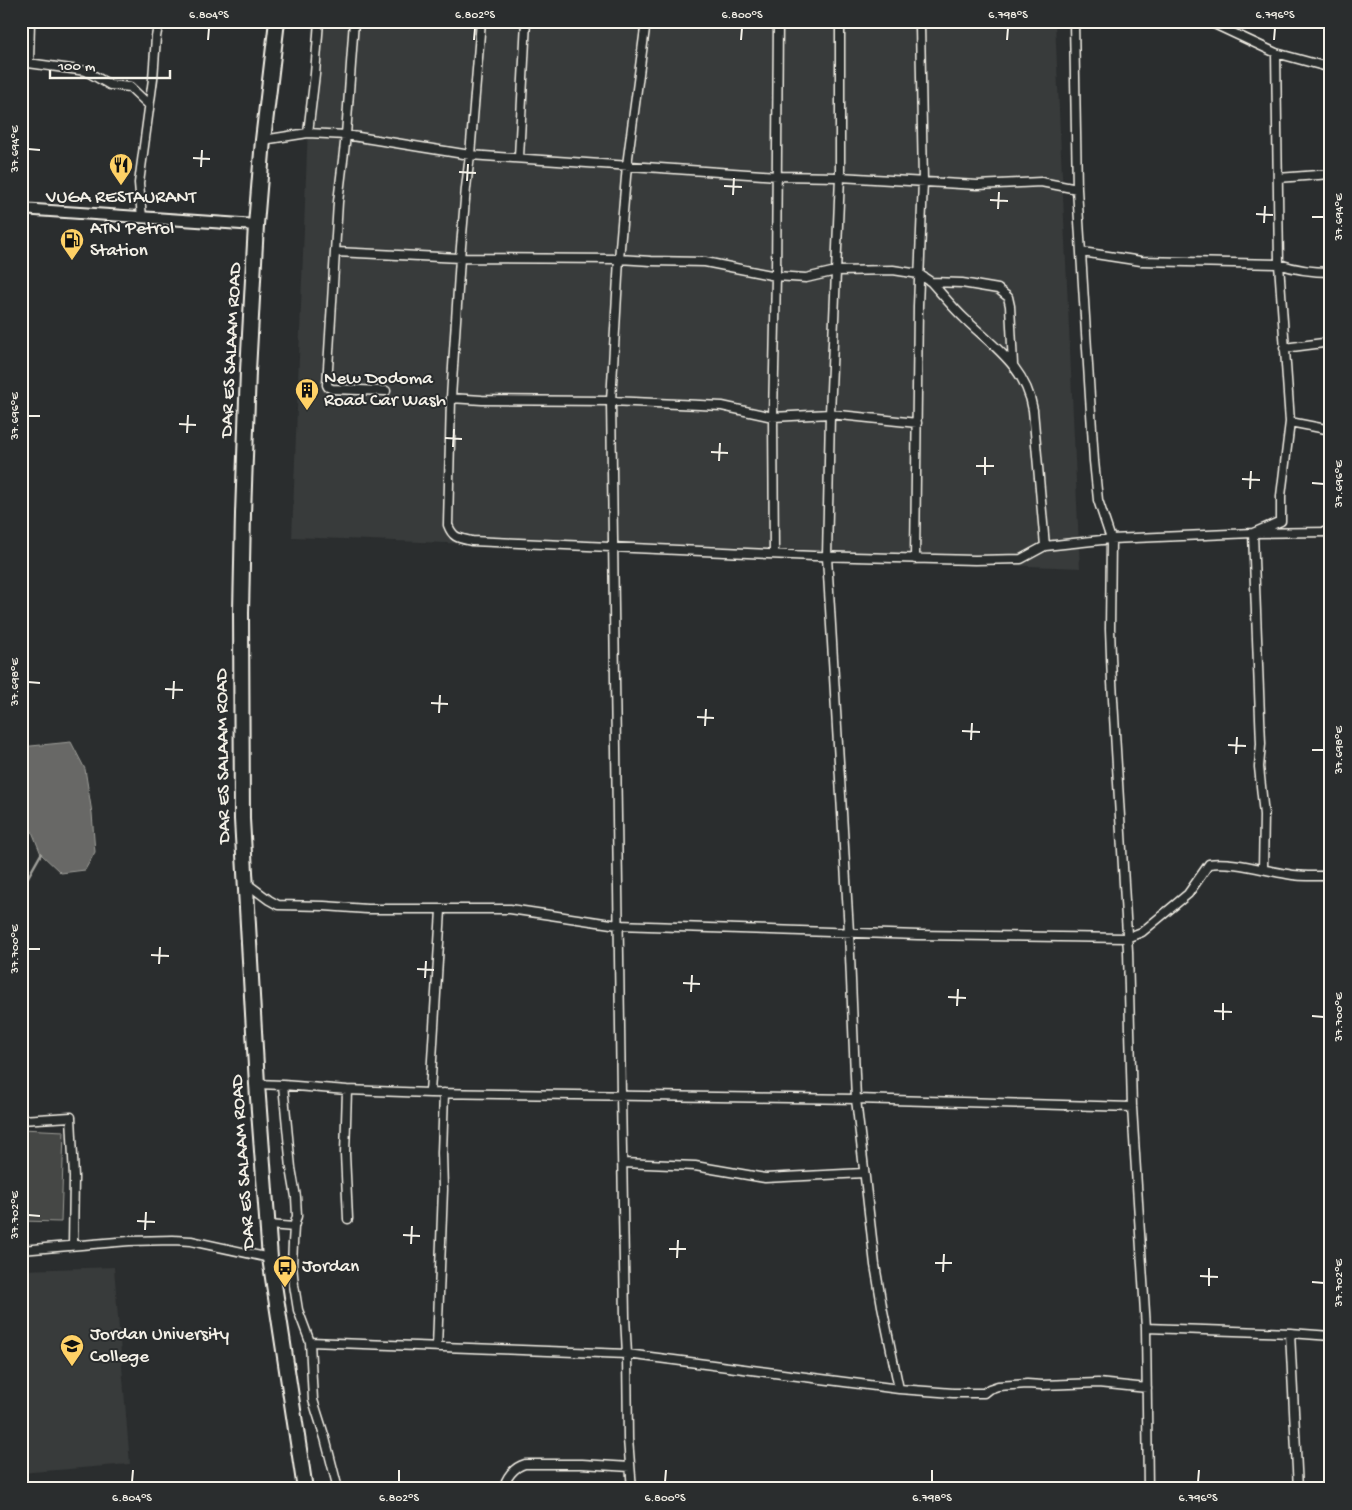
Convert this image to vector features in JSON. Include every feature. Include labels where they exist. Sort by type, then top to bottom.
[{"type":"highway","name":"DAR ES SALAAM ROAD","points":[[277,21],[263,140],[248,371],[241,603],[242,791],[257,1084],[270,1258],[304,1489]]},
{"type":"street","points":[[30,21],[25,31],[25,62],[86,72],[110,85],[130,87],[149,105]]},
{"type":"street","points":[[142,218],[139,183],[159,21]]},
{"type":"street","points":[[308,133],[315,74],[318,21]]},
{"type":"street","points":[[354,21],[346,135],[338,202],[328,387],[386,392]]},
{"type":"street","points":[[481,21],[460,258],[451,398],[448,525],[451,533],[458,538],[472,541],[827,557],[975,560],[1021,559],[1044,546],[1111,540],[1253,533],[1331,532]]},
{"type":"street","points":[[519,158],[526,21]]},
{"type":"street","points":[[632,1489],[628,1440],[628,1354],[625,1317],[612,401],[619,259],[628,165],[646,21]]},
{"type":"street","points":[[774,554],[773,417],[778,21]]},
{"type":"street","points":[[840,21],[840,177],[830,414],[827,557],[849,932],[856,1099],[875,1265],[900,1389]]},
{"type":"street","points":[[915,559],[919,274],[923,181],[920,26],[917,21]]},
{"type":"street","points":[[1074,21],[1077,189],[1094,461],[1098,500],[1111,540],[1111,647],[1126,938],[1132,1107],[1146,1328],[1148,1489]]},
{"type":"street","points":[[1211,21],[1276,53],[1331,68]]},
{"type":"street","points":[[1253,533],[1281,520],[1281,496],[1290,422],[1279,264],[1276,53]]},
{"type":"street","points":[[263,140],[308,133],[346,135],[470,155],[777,176],[840,177],[977,185],[1041,182],[1077,189]]},
{"type":"street","points":[[1278,178],[1331,174]]},
{"type":"street","points":[[21,209],[256,225]]},
{"type":"street","points":[[336,252],[460,258],[619,259],[651,262],[705,262],[776,276],[806,278],[836,271],[893,270],[919,274],[931,282],[954,308],[998,348],[1013,365],[1024,383],[1032,403],[1044,546]]},
{"type":"street","points":[[1082,252],[1141,261],[1279,264],[1307,272],[1331,272]]},
{"type":"street","points":[[931,282],[962,283],[989,287],[998,289],[1008,297],[1013,365]]},
{"type":"street","points":[[1284,348],[1331,342]]},
{"type":"street","points":[[451,398],[612,401],[722,406],[773,417],[830,414],[917,423]]},
{"type":"street","points":[[1290,422],[1331,430]]},
{"type":"street","points":[[1253,533],[1261,744],[1259,767],[1264,815],[1262,869]]},
{"type":"street","points":[[246,883],[278,905],[367,909],[510,909],[618,925],[918,935],[1126,938],[1142,932],[1188,894],[1209,864],[1219,863],[1297,875],[1331,876]]},
{"type":"street","points":[[430,1093],[441,910]]},
{"type":"street","points":[[257,1084],[430,1093],[856,1099],[1132,1107]]},
{"type":"street","points":[[283,1085],[291,1168],[296,1196],[297,1216],[294,1227],[292,1265],[294,1285],[298,1310],[310,1342],[313,1400],[338,1489]]},
{"type":"street","points":[[347,1090],[348,1219]]},
{"type":"street","points":[[437,1347],[443,1189],[444,1093]]},
{"type":"street","points":[[21,1120],[71,1118],[74,1177],[73,1246]]},
{"type":"street","points":[[623,1163],[695,1166],[765,1178],[864,1173]]},
{"type":"street","points":[[269,1225],[294,1227]]},
{"type":"street","points":[[21,1250],[129,1241],[191,1241],[270,1258]]},
{"type":"street","points":[[1146,1328],[1331,1336]]},
{"type":"street","points":[[1290,1333],[1298,1489]]},
{"type":"street","points":[[310,1342],[628,1354],[900,1389],[984,1394],[989,1389],[998,1386],[1027,1384],[1098,1383],[1147,1388]]},
{"type":"street","points":[[504,1489],[505,1483],[513,1471],[525,1464],[582,1464],[630,1467]]},
{"type":"shaded area","points":[[312,21],[1055,21],[1080,568],[292,537]]},
{"type":"shaded area","points":[[71,742],[85,769],[92,813],[95,852],[85,870],[61,873],[41,854],[21,804],[21,747]]},
{"type":"shaded area","points":[[21,1129],[64,1131],[61,1222],[21,1221]]},
{"type":"shaded area","name":"Jordan University College","points":[[114,1267],[130,1464],[21,1473],[21,1270]]},
{"type":"waterway","points":[[21,873],[28,877],[41,854]]},
{"type":"waterway","points":[[21,887],[27,878]]},
{"type":"place","name":"VUGA RESTAURANT","points":[[121,186]]},
{"type":"place","name":"ATN Petrol Station","points":[[72,261]]},
{"type":"place","name":"New Dodoma Road Car Wash","points":[[307,411]]},
{"type":"place","name":"Jordan","points":[[285,1288]]},
{"type":"place","name":"Jordan University College","points":[[72,1367]]}]
